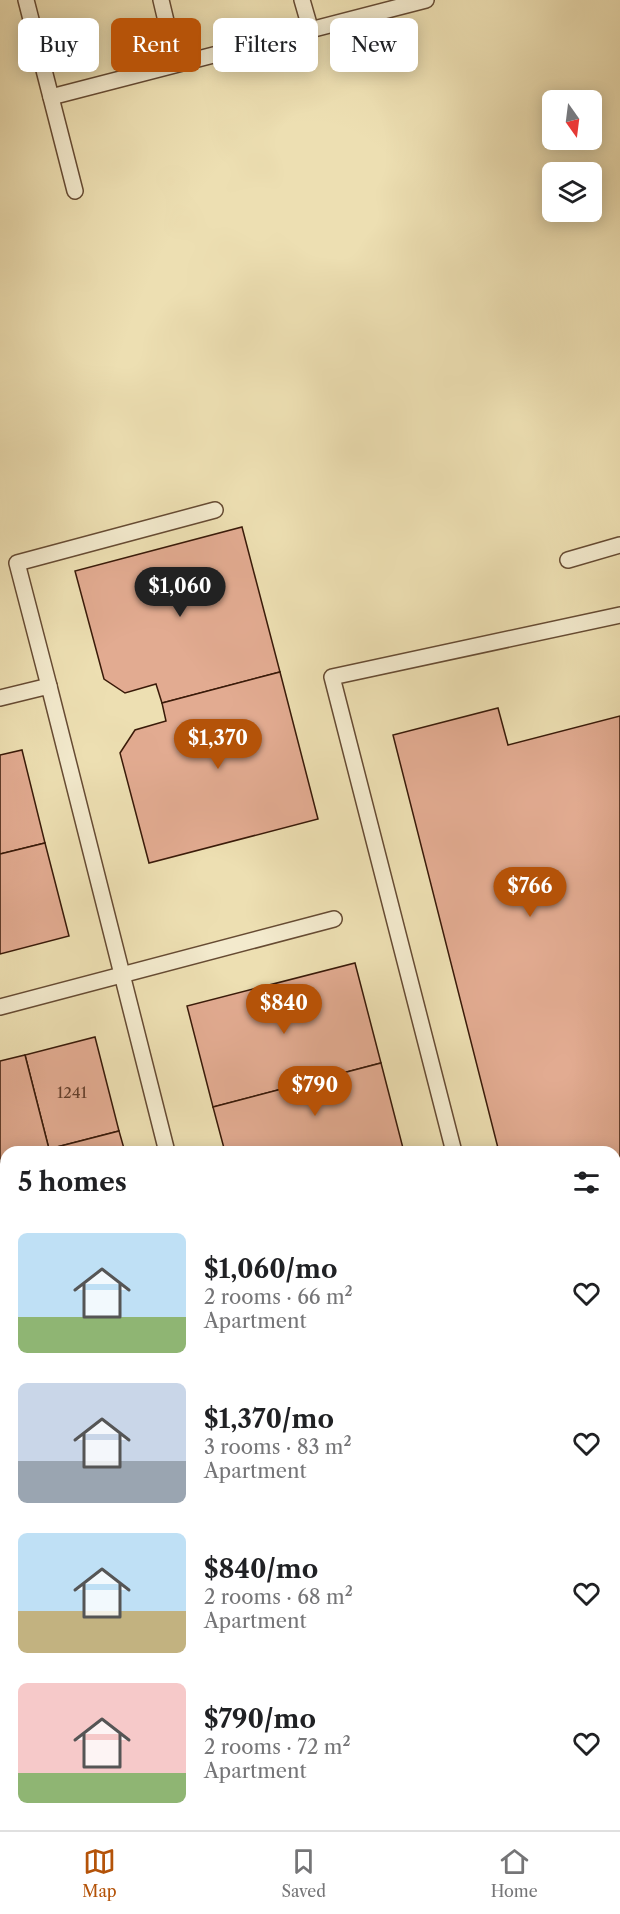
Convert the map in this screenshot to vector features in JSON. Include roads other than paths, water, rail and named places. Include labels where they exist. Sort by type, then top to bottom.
[{"type":"lane","points":[[26,0],[75,192]]},
{"type":"lane","points":[[161,0],[165,18]]},
{"type":"lane","points":[[302,0],[307,18]]},
{"type":"lane","points":[[318,29],[426,0]]},
{"type":"lane","points":[[51,96],[142,72]]},
{"type":"lane","points":[[165,1146],[17,563],[215,510]]},
{"type":"lane","points":[[568,560],[620,545]]},
{"type":"lane","points":[[452,1146],[332,677],[620,615]]},
{"type":"lane","points":[[0,698],[49,686]]},
{"type":"lane","points":[[0,1007],[334,920]]}]
